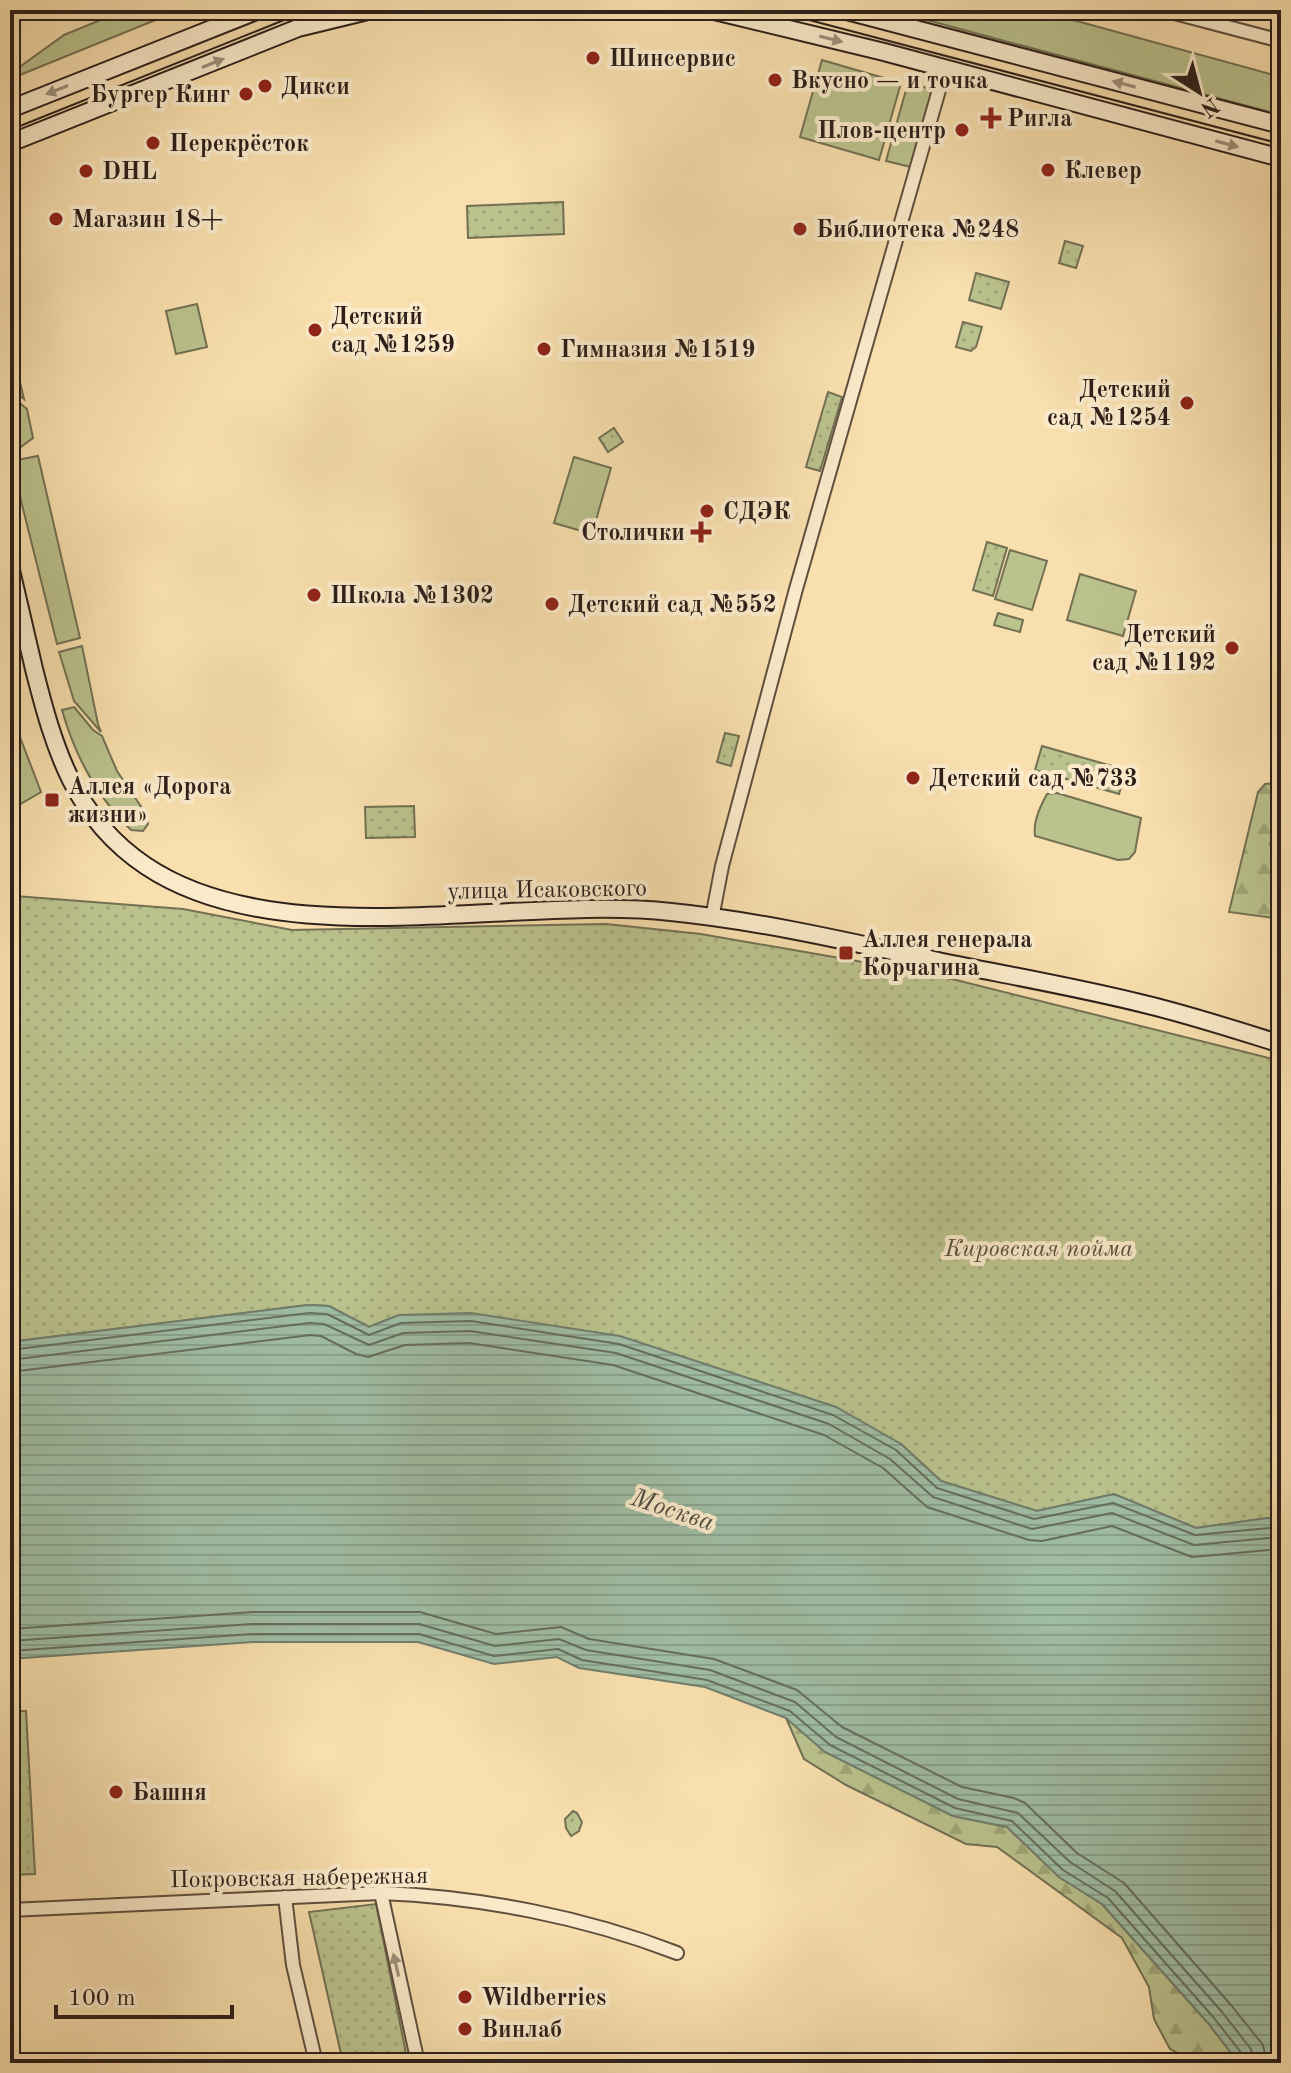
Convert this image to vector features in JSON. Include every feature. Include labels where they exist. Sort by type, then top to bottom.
[{"type":"main road","points":[[10,109],[259,10]]},
{"type":"main road","points":[[10,143],[298,28],[372,10]]},
{"type":"main road","points":[[710,10],[1281,158]]},
{"type":"main road","points":[[843,10],[1281,125]]},
{"type":"main road","name":"улица Исаковского","points":[[10,566],[50,733],[67,775],[81,799],[108,833],[138,860],[170,880],[217,897],[270,910],[304,913],[667,911],[848,942],[1144,1003],[1281,1044]]},
{"type":"street","points":[[1163,10],[1281,41]]},
{"type":"street","points":[[712,918],[722,866],[796,589],[945,69]]},
{"type":"street","points":[[381,1893],[418,2063]]},
{"type":"street","name":"Покровская набережная","points":[[10,1910],[381,1893],[433,1895],[587,1923],[677,1953]]},
{"type":"street","points":[[285,1897],[293,1965],[316,2063]]},
{"type":"green space","points":[[125,10],[180,10],[10,79],[10,74],[64,35]]},
{"type":"green space","points":[[904,10],[1050,10],[1055,15],[1281,77],[1281,115],[912,16]]},
{"type":"green space","points":[[822,60],[901,83],[879,160],[800,137]]},
{"type":"green space","points":[[908,83],[935,90],[911,167],[886,161]]},
{"type":"green space","points":[[563,202],[564,234],[468,238],[467,206]]},
{"type":"green space","points":[[1065,241],[1083,246],[1076,268],[1059,263]]},
{"type":"green space","points":[[976,273],[1009,282],[1001,309],[969,300]]},
{"type":"green space","points":[[197,304],[207,347],[176,354],[166,311]]},
{"type":"green space","points":[[963,322],[982,327],[976,347],[971,351],[956,347]]},
{"type":"green space","points":[[10,339],[24,399],[10,387]]},
{"type":"green space","points":[[828,392],[842,397],[820,471],[806,467]]},
{"type":"green space","points":[[10,395],[27,409],[33,438],[11,454]]},
{"type":"green space","points":[[614,428],[623,442],[608,452],[599,438]]},
{"type":"green space","points":[[38,456],[80,638],[57,644],[11,461]]},
{"type":"green space","points":[[574,457],[611,468],[592,534],[554,523]]},
{"type":"green space","points":[[987,542],[1007,548],[993,596],[973,590]]},
{"type":"green space","points":[[1010,550],[1047,561],[1032,610],[995,599]]},
{"type":"green space","points":[[1080,574],[1136,591],[1123,636],[1067,620]]},
{"type":"green space","points":[[998,613],[1023,620],[1020,632],[994,625]]},
{"type":"green space","points":[[82,646],[101,732],[74,701],[59,652]]},
{"type":"green space","points":[[74,707],[102,736],[117,771],[146,814],[148,824],[143,831],[131,830],[108,804],[89,775],[73,744],[62,710]]},
{"type":"green space","points":[[725,733],[739,736],[731,766],[717,762]]},
{"type":"green space","points":[[20,737],[41,792],[10,810],[10,740]]},
{"type":"green space","points":[[1042,746],[1126,770],[1119,794],[1035,770]]},
{"type":"green space","points":[[1281,783],[1281,815],[1270,844],[1281,851],[1281,916],[1274,918],[1229,912],[1258,792],[1265,784]]},
{"type":"green space","points":[[1057,793],[1141,818],[1135,852],[1129,859],[1118,860],[1035,836],[1036,820],[1044,799],[1047,794]]},
{"type":"green space","points":[[414,806],[415,837],[366,838],[365,807]]},
{"type":"green space","name":"Кировская пойма","points":[[10,897],[183,909],[292,930],[606,924],[701,934],[932,974],[1281,1061],[1281,1520],[1268,1518],[1196,1528],[1114,1494],[1037,1511],[941,1481],[901,1444],[399,1315],[369,1327],[329,1306],[308,1305],[10,1342]]},
{"type":"green space","points":[[10,1711],[26,1711],[35,1874],[10,1875]]},
{"type":"green space","points":[[786,1718],[825,1752],[953,1816],[1007,1827],[1059,1877],[1102,1904],[1208,2023],[1239,2063],[1196,2063],[1170,2049],[1154,2019],[1149,1987],[1122,1938],[997,1847],[966,1844],[846,1785],[804,1759]]},
{"type":"green space","points":[[573,1811],[582,1822],[579,1831],[571,1836],[565,1819]]},
{"type":"green space","points":[[376,1904],[408,2063],[343,2063],[309,1912]]},
{"type":"water","name":"Москва","points":[[308,1305],[329,1306],[369,1327],[399,1315],[471,1313],[620,1336],[836,1407],[901,1444],[941,1481],[1037,1511],[1114,1494],[1196,1528],[1268,1518],[1281,1520],[1281,2063],[1239,2063],[1208,2023],[1102,1904],[1059,1877],[1007,1827],[953,1816],[825,1752],[786,1718],[705,1687],[579,1668],[557,1657],[494,1664],[418,1642],[253,1642],[10,1659],[10,1342]]},
{"type":"tram line","points":[[10,130],[309,10]]},
{"type":"tram line","points":[[771,10],[1281,144]]},
{"type":"place","name":"Шинсервис","points":[[593,58]]},
{"type":"place","name":"Вкусно — и точка","points":[[775,80]]},
{"type":"place","name":"Дикси","points":[[265,86]]},
{"type":"place","name":"Бургер Кинг","points":[[246,94]]},
{"type":"place","name":"Ригла","points":[[991,118]]},
{"type":"place","name":"Плов-центр","points":[[962,130]]},
{"type":"place","name":"Перекрёсток","points":[[153,143]]},
{"type":"place","name":"Клевер","points":[[1048,170]]},
{"type":"place","name":"DHL","points":[[86,171]]},
{"type":"place","name":"Магазин 18+","points":[[56,219]]},
{"type":"place","name":"Библиотека №248","points":[[800,229]]},
{"type":"place","name":"Детский сад №1259","points":[[315,330]]},
{"type":"place","name":"Гимназия №1519","points":[[544,349]]},
{"type":"place","name":"Детский сад №1254","points":[[1187,403]]},
{"type":"place","name":"СДЭК","points":[[707,511]]},
{"type":"place","name":"Столички","points":[[701,532]]},
{"type":"place","name":"Школа №1302","points":[[314,595]]},
{"type":"place","name":"Детский сад №552","points":[[552,604]]},
{"type":"place","name":"Детский сад №1192","points":[[1232,648]]},
{"type":"place","name":"Детский сад №733","points":[[913,778]]},
{"type":"place","name":"Аллея «Дорога жизни»","points":[[52,800]]},
{"type":"place","name":"Аллея генерала Корчагина","points":[[846,953]]},
{"type":"place","name":"Башня","points":[[116,1792]]},
{"type":"place","name":"Wildberries","points":[[465,1997]]},
{"type":"place","name":"Винлаб","points":[[465,2029]]}]
